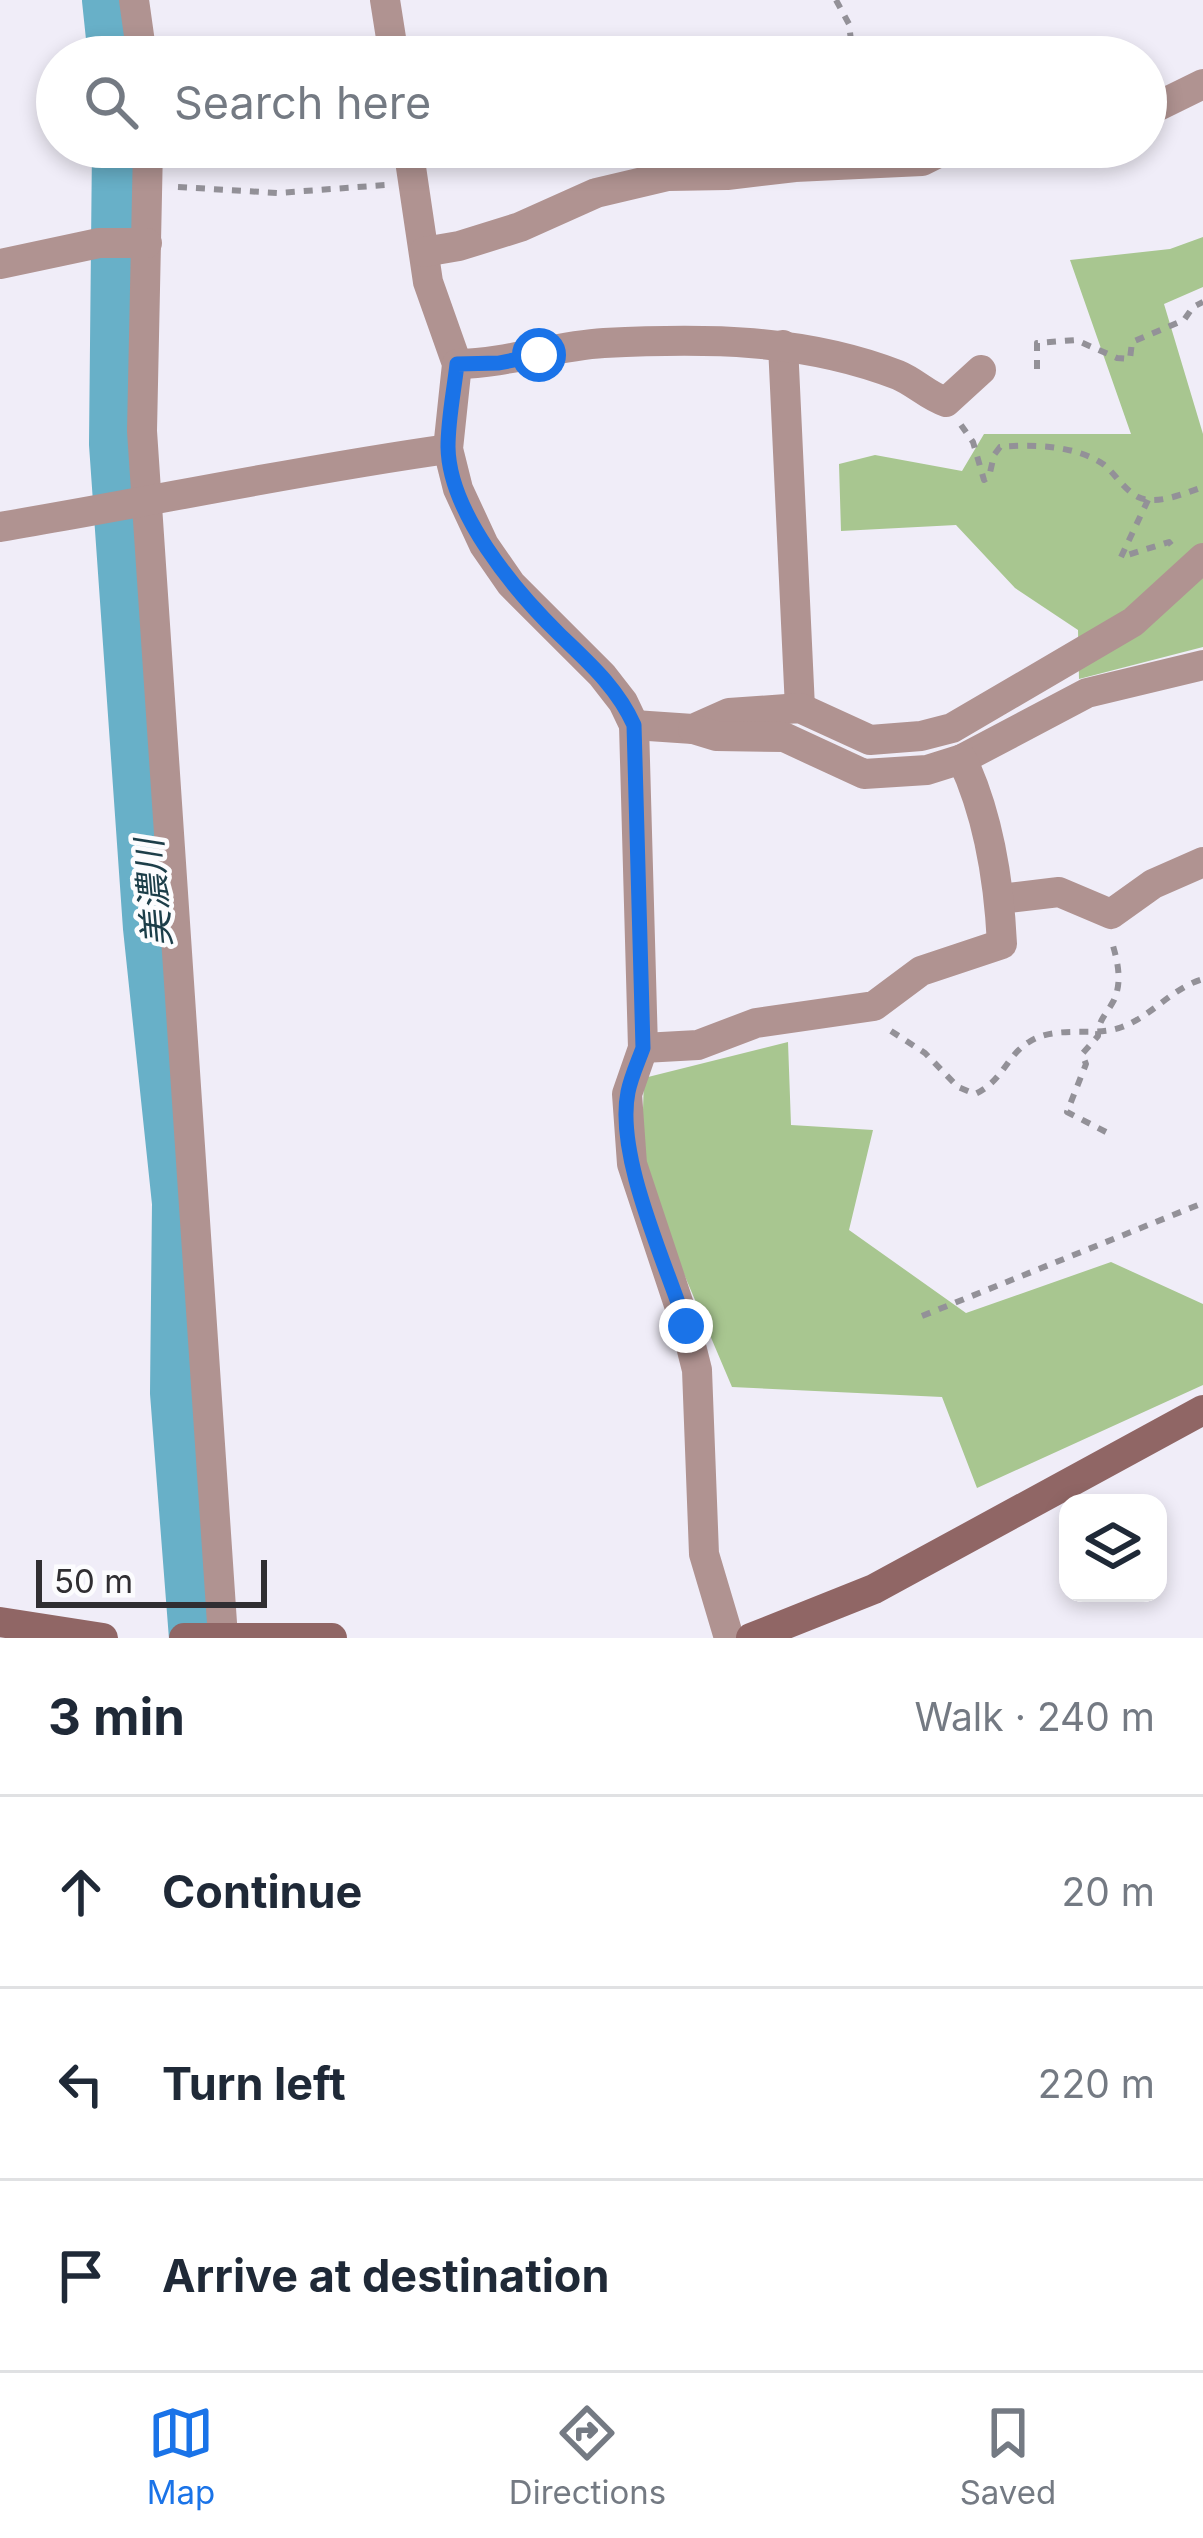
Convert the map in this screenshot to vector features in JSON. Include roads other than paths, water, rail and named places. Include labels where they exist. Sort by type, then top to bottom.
[{"type":"street","points":[[134,0],[139,36]]},
{"type":"street","points":[[385,0],[391,36]]},
{"type":"street","points":[[1167,102],[1203,84]]},
{"type":"street","points":[[148,168],[142,431],[223,1637]]},
{"type":"street","points":[[411,168],[428,282],[457,364],[448,449],[458,489],[484,545],[512,584],[602,675],[634,725],[643,1048],[627,1094],[632,1164],[697,1370],[704,1554],[729,1638]]},
{"type":"street","points":[[424,252],[520,227],[596,193],[668,176],[803,168]]},
{"type":"street","points":[[0,264],[99,243],[147,242]]},
{"type":"street","points":[[457,364],[499,363],[602,344],[751,340],[830,354],[903,377],[946,402],[980,370]]},
{"type":"street","points":[[783,345],[800,708]]},
{"type":"street","points":[[0,527],[322,466],[448,449]]},
{"type":"street","points":[[692,729],[728,713],[800,708],[870,740],[952,728],[1133,622],[1197,563]]},
{"type":"street","points":[[634,725],[692,729],[716,736],[784,737],[864,774],[927,770],[962,759],[1087,693],[1203,665]]},
{"type":"street","points":[[643,1048],[698,1045],[756,1023],[868,1006],[921,971],[1002,944],[1000,899],[976,790],[962,759]]},
{"type":"street","points":[[1000,899],[1059,892],[1116,911],[1153,884],[1203,862]]},
{"type":"street","points":[[751,1638],[874,1589],[1203,1410]]},
{"type":"street","points":[[0,1622],[103,1638]]},
{"type":"street","points":[[184,1638],[332,1638]]},
{"type":"waterway","name":"美濃川","points":[[109,0],[113,36]]},
{"type":"waterway","name":"美濃川","points":[[119,168],[116,444],[150,928],[179,1203],[177,1393],[196,1638]]}]
